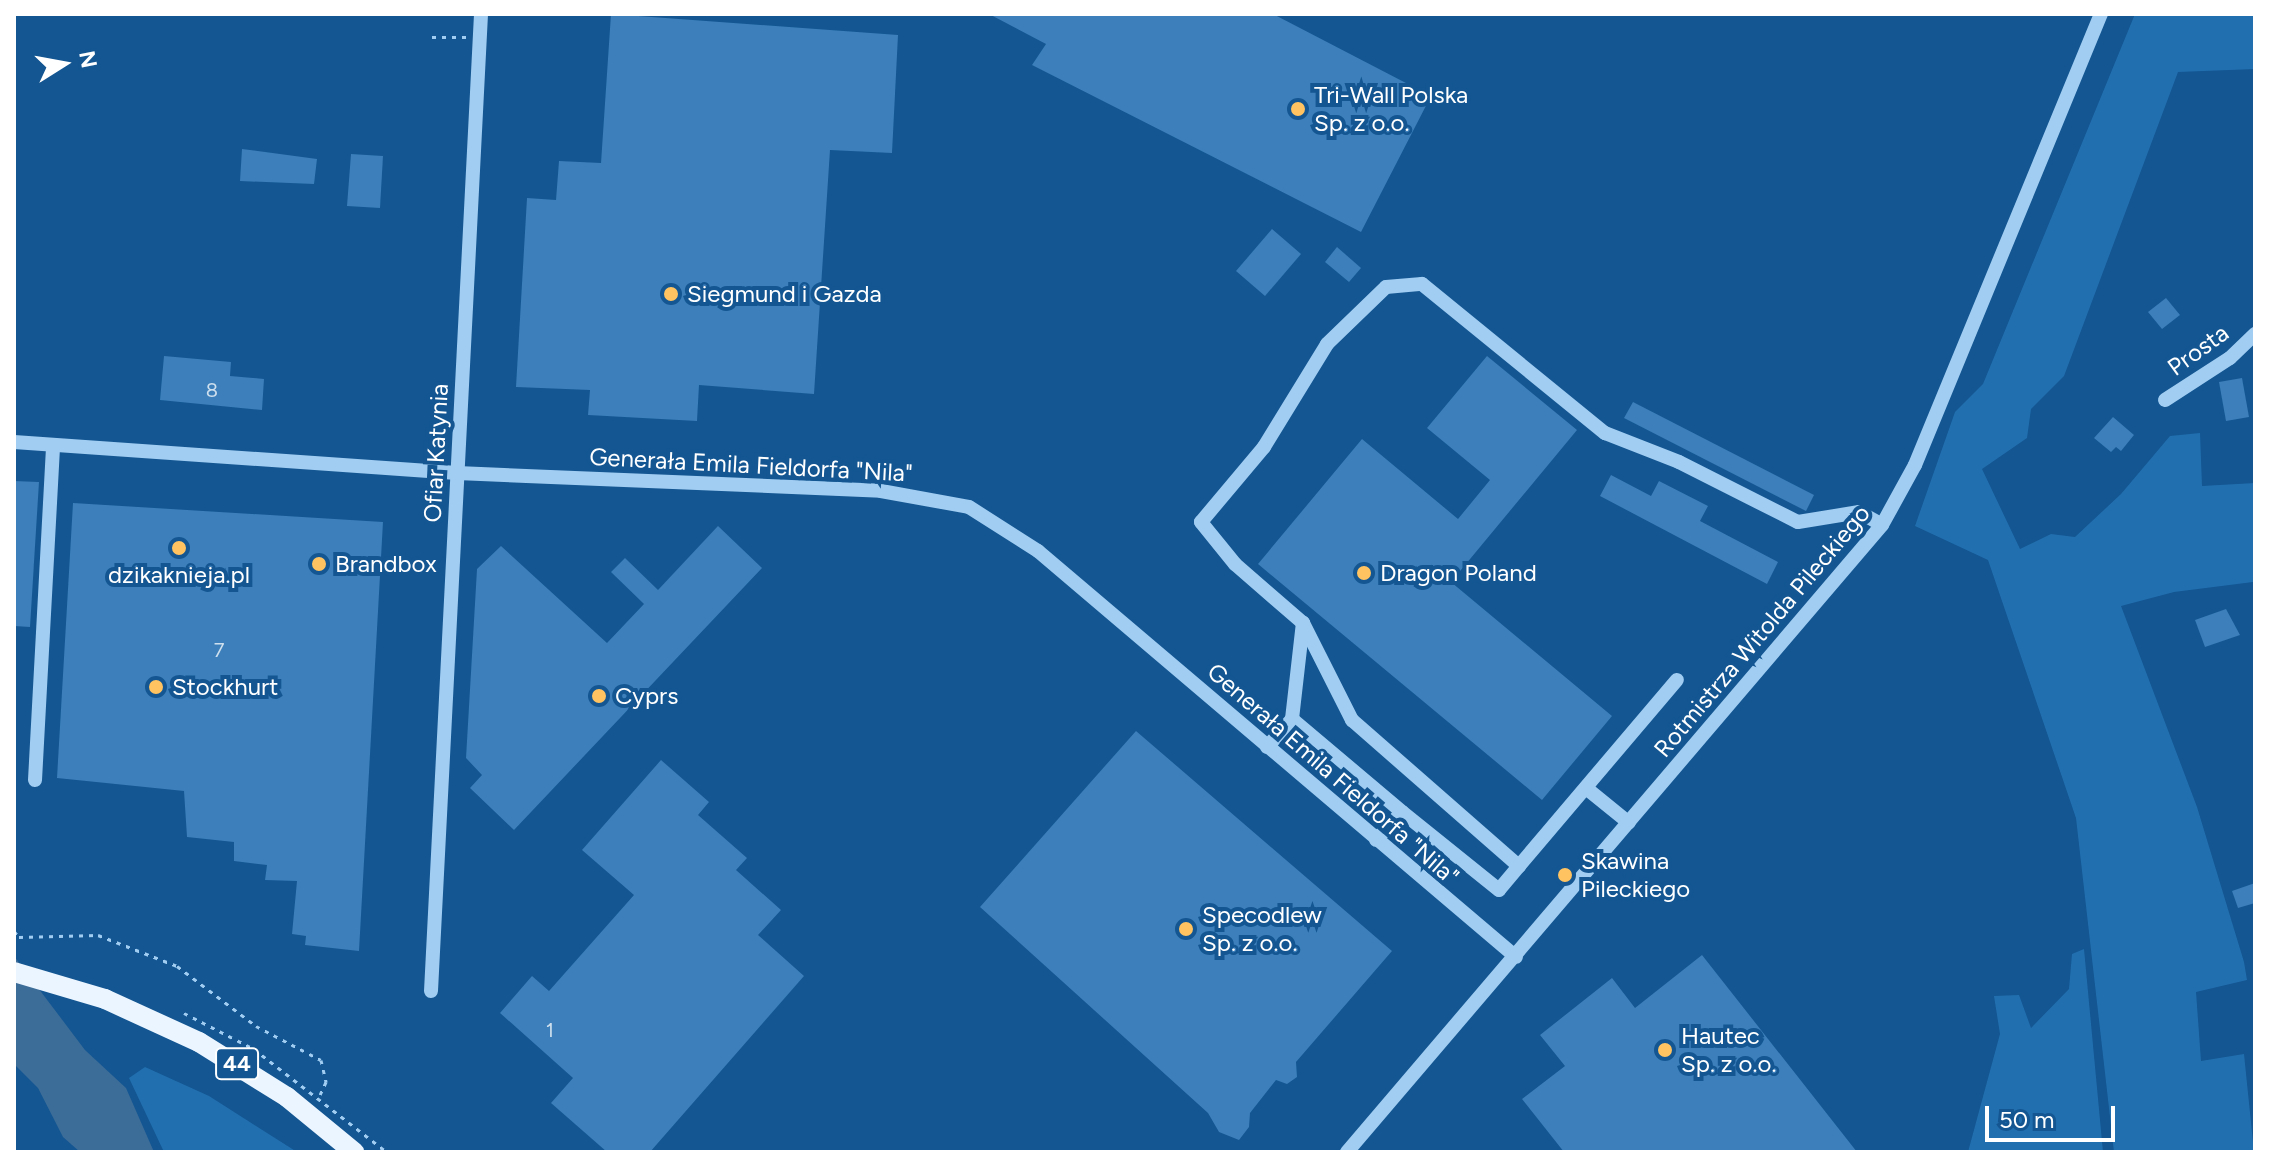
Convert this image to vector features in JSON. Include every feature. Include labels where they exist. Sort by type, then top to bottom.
[{"type":"main road","name":"44","points":[[14,972],[105,999],[236,1063],[354,1152]]},
{"type":"street","name":"Ofiar Katynia","points":[[431,991],[481,14]]},
{"type":"street","name":"Rotmistrza Witolda Pileckiego","points":[[1347,1152],[1882,525],[1915,465],[2101,14]]},
{"type":"street","points":[[1519,866],[1352,720],[1303,623],[1235,564],[1201,522],[1264,447],[1327,344],[1386,287],[1422,284],[1605,433],[1679,462],[1798,522],[1859,512],[1882,525]]},
{"type":"street","name":"Prosta","points":[[2165,400],[2230,358],[2255,334]]},
{"type":"street","name":"Generała Emila Fieldorfa \"Nila\"","points":[[14,442],[457,473],[881,491],[969,507],[1038,551],[1516,957]]},
{"type":"street","points":[[35,780],[53,445]]},
{"type":"street","points":[[1267,747],[1292,719],[1303,623]]},
{"type":"street","points":[[1292,719],[1499,890],[1677,680]]},
{"type":"street","points":[[1586,788],[1629,823]]},
{"type":"street","points":[[1376,840],[1402,812]]},
{"type":"path","points":[[432,37],[482,37]]},
{"type":"path","points":[[14,931],[19,937],[98,935],[156,955],[192,975],[256,1026],[321,1060],[326,1074],[320,1095]]},
{"type":"shaded area","points":[[2135,14],[2255,14],[2255,69],[2178,72],[2064,376],[2031,409],[2027,438],[1982,469],[2020,549],[2051,534],[2075,537],[2121,494],[2170,436],[2200,433],[2202,486],[2255,483],[2255,587],[2253,582],[2174,592],[2121,606],[2197,807],[2244,962],[2247,980],[2196,992],[2201,1061],[2244,1054],[2254,1152],[2114,1152],[2076,818],[1988,560],[1915,526],[1955,412],[1983,384]]},
{"type":"shaded area","points":[[2084,949],[2103,1152],[1968,1152],[2000,1034],[1994,996],[2019,995],[2031,1028],[2069,989],[2072,954]]},
{"type":"shaded area","points":[[14,956],[85,1050],[126,1088],[154,1152],[80,1152],[63,1137],[38,1088],[14,1064]]},
{"type":"shaded area","points":[[145,1067],[209,1096],[297,1152],[164,1152],[129,1078]]},
{"type":"building","name":"Siegmund i Gazda","points":[[611,14],[898,35],[892,153],[830,150],[814,394],[699,385],[697,421],[588,415],[590,390],[516,387],[527,198],[556,200],[559,161],[601,163]]},
{"type":"building","name":"Tri-Wall Polska Sp. z o.o.","points":[[989,14],[1273,14],[1431,96],[1361,232],[1032,65],[1046,44]]},
{"type":"building","points":[[242,149],[317,159],[314,184],[240,181]]},
{"type":"building","points":[[351,154],[383,156],[380,208],[347,206]]},
{"type":"building","points":[[1272,229],[1301,254],[1265,296],[1236,271]]},
{"type":"building","points":[[1337,247],[1361,268],[1349,282],[1325,262]]},
{"type":"building","points":[[2166,298],[2180,315],[2162,329],[2148,312]]},
{"type":"building","points":[[164,356],[231,362],[230,376],[264,379],[262,410],[160,400]]},
{"type":"building","name":"Dragon Poland","points":[[1487,356],[1577,430],[1451,582],[1612,716],[1542,800],[1258,564],[1362,439],[1458,519],[1490,480],[1427,428]]},
{"type":"building","points":[[2242,378],[2249,417],[2226,421],[2219,382]]},
{"type":"building","points":[[1633,402],[1814,495],[1806,511],[1624,418]]},
{"type":"building","points":[[2113,417],[2134,435],[2121,451],[2116,447],[2111,452],[2094,438]]},
{"type":"building","points":[[1611,475],[1651,496],[1659,481],[1708,506],[1700,521],[1778,562],[1767,584],[1600,496]]},
{"type":"building","points":[[14,481],[39,482],[30,627],[14,626]]},
{"type":"building","points":[[73,503],[383,522],[359,951],[305,945],[306,936],[292,934],[297,881],[265,880],[267,865],[234,861],[234,842],[187,837],[184,791],[57,778]]},
{"type":"building","points":[[718,526],[762,568],[514,830],[470,788],[482,775],[466,758],[477,569],[501,546],[607,643],[644,604],[611,572],[625,558],[658,590]]},
{"type":"building","points":[[2226,609],[2240,635],[2205,647],[2195,620]]},
{"type":"building","name":"Specodlew Sp. z o.o.","points":[[1136,731],[1392,951],[1296,1062],[1297,1077],[1287,1084],[1276,1080],[1250,1113],[1249,1127],[1239,1140],[1219,1132],[1208,1113],[980,907]]},
{"type":"building","points":[[661,760],[709,802],[698,815],[747,858],[736,870],[781,910],[758,935],[804,976],[650,1152],[607,1152],[551,1103],[573,1078],[500,1013],[532,976],[549,991],[634,895],[582,850]]},
{"type":"building","points":[[2255,883],[2255,903],[2238,908],[2232,891]]},
{"type":"building","name":"Hautec Sp. z o.o.","points":[[1702,955],[1857,1152],[1564,1152],[1522,1099],[1565,1066],[1540,1035],[1612,978],[1635,1008]]},
{"type":"place","name":"Tri-Wall Polska Sp. z o.o.","points":[[1298,109]]},
{"type":"place","name":"Siegmund i Gazda","points":[[671,294]]},
{"type":"place","name":"dzikaknieja.pl","points":[[179,548]]},
{"type":"place","name":"Brandbox","points":[[319,564]]},
{"type":"place","name":"Dragon Poland","points":[[1364,573]]},
{"type":"place","name":"Stockhurt","points":[[156,687]]},
{"type":"place","name":"Cyprs","points":[[599,696]]},
{"type":"place","name":"Skawina Pileckiego","points":[[1565,875]]},
{"type":"place","name":"Specodlew Sp. z o.o.","points":[[1186,929]]},
{"type":"place","name":"Hautec Sp. z o.o.","points":[[1665,1050]]}]
